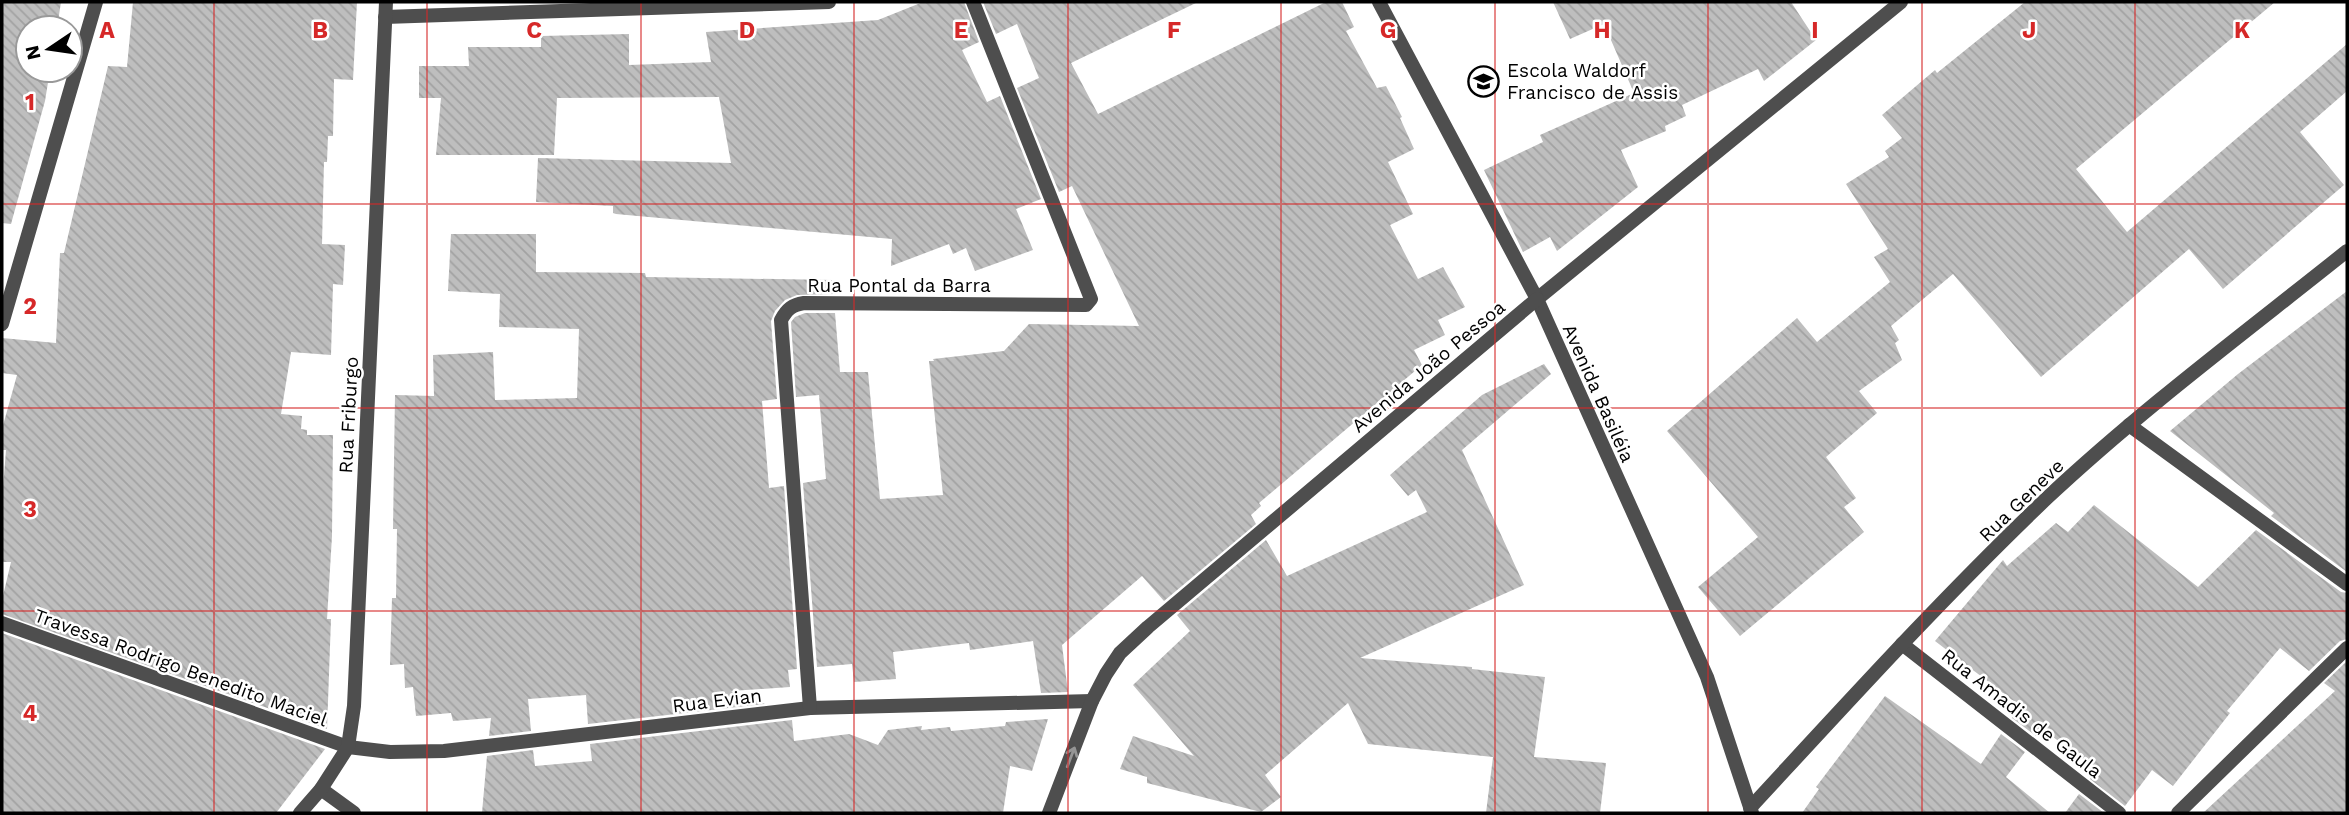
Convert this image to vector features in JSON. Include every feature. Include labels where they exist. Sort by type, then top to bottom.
[{"type":"street","points":[[2,324],[96,2]]},
{"type":"street","points":[[385,9],[829,2]]},
{"type":"street","name":"Rua Pontal da Barra","points":[[810,708],[781,320],[787,309],[804,303],[1086,305],[1091,299],[973,2]]},
{"type":"street","name":"Avenida Basiléia","points":[[1379,2],[1537,299],[1707,677],[1751,810]]},
{"type":"street","name":"Avenida João Pessoa","points":[[1049,813],[1092,701],[1106,674],[1120,653],[1148,626],[1537,299],[1901,2]]},
{"type":"street","name":"Rua Friburgo","points":[[300,813],[321,789],[348,747],[354,706],[385,9]]},
{"type":"street","name":"Rua Geneve","points":[[1751,810],[1902,644],[2049,497],[2129,425],[2347,251]]},
{"type":"street","points":[[2129,425],[2347,584]]},
{"type":"street","name":"Travessa Rodrigo Benedito Maciel","points":[[2,623],[348,747]]},
{"type":"street","name":"Rua Amadis de Gaula","points":[[1902,644],[2119,813]]},
{"type":"street","points":[[2178,813],[2347,648]]},
{"type":"street","name":"Rua Evian","points":[[348,747],[390,752],[444,751],[810,708],[1092,701]]},
{"type":"street","points":[[321,789],[354,813]]},
{"type":"building","points":[[2,2],[61,2],[59,14],[14,14],[14,84],[48,84],[11,224],[2,223]]},
{"type":"building","points":[[133,2],[357,2],[353,80],[334,79],[333,136],[328,136],[327,162],[324,162],[322,244],[345,245],[343,285],[333,284],[331,355],[291,352],[281,414],[302,416],[301,429],[307,430],[307,435],[333,435],[332,536],[327,619],[331,619],[327,729],[2,614],[2,600],[11,562],[2,562],[2,501],[6,450],[2,450],[2,429],[17,375],[2,373],[2,338],[56,343],[60,253],[64,253],[108,66],[127,67]]},
{"type":"building","points":[[923,2],[964,2],[979,42],[962,50],[987,102],[1000,96],[1041,199],[1016,209],[1033,250],[975,271],[966,248],[953,254],[949,244],[891,266],[892,239],[616,214],[613,213],[613,206],[536,202],[538,158],[731,163],[719,97],[557,98],[554,155],[436,155],[441,98],[419,98],[419,66],[469,66],[468,47],[541,47],[541,36],[629,34],[629,65],[711,62],[706,32],[878,20]]},
{"type":"building","points":[[983,2],[1198,2],[1071,63],[1098,114],[1326,2],[1342,2],[1354,27],[1346,31],[1377,88],[1386,86],[1414,149],[1388,162],[1413,214],[1390,225],[1418,279],[1443,267],[1465,307],[1438,320],[1445,335],[1414,350],[1422,365],[1259,503],[1261,506],[1251,515],[1256,524],[1164,601],[1142,576],[1062,645],[1068,692],[1041,693],[1033,641],[970,650],[969,643],[893,652],[896,679],[854,682],[852,664],[817,667],[803,483],[826,479],[819,395],[796,397],[791,322],[795,317],[805,313],[835,313],[840,372],[868,372],[880,499],[943,495],[929,361],[1004,351],[1029,324],[1139,326],[1072,186],[1059,192],[1017,88],[1039,78],[1017,24],[996,34]]},
{"type":"building","points":[[1553,2],[1791,2],[1816,40],[1764,81],[1758,69],[1682,105],[1686,116],[1665,126],[1666,131],[1621,150],[1638,187],[1557,251],[1550,237],[1523,252],[1484,170],[1543,142],[1540,135],[1634,93],[1604,24],[1570,39]]},
{"type":"building","points":[[2025,2],[2275,2],[2076,169],[2127,232],[2347,44],[2347,91],[2300,132],[2344,185],[2223,289],[2189,249],[2041,377],[1953,274],[1891,326],[1899,340],[1895,343],[1902,360],[1859,391],[1877,413],[1826,457],[1856,498],[1844,507],[1864,532],[1740,636],[1698,587],[1758,537],[1667,431],[1797,318],[1817,342],[1890,282],[1874,257],[1888,249],[1846,184],[1889,157],[1885,151],[1902,138],[1882,115],[1935,70],[1937,73]]},
{"type":"building","points":[[451,234],[536,234],[536,272],[832,280],[834,294],[797,295],[785,300],[775,311],[771,321],[777,399],[762,401],[769,488],[784,486],[797,669],[788,670],[790,687],[731,691],[765,704],[588,724],[586,695],[528,699],[531,731],[489,736],[491,718],[453,721],[451,713],[416,716],[413,687],[405,688],[404,664],[390,665],[392,598],[396,598],[397,529],[393,529],[395,395],[434,396],[433,355],[493,352],[495,400],[577,398],[579,329],[499,327],[500,294],[448,291]]},
{"type":"building","points":[[2347,291],[2347,572],[2271,516],[2274,513],[2170,431],[2238,374]]},
{"type":"building","points":[[1544,364],[1551,374],[1462,450],[1524,585],[1360,658],[1472,667],[1545,677],[1534,757],[1606,763],[1600,813],[1486,813],[1493,757],[1368,744],[1348,703],[1265,775],[1281,797],[1261,812],[1147,783],[1147,777],[1120,769],[1133,736],[1194,756],[1133,685],[1190,631],[1177,615],[1266,540],[1287,576],[1427,512],[1416,490],[1408,496],[1390,475],[1482,395]]},
{"type":"building","points":[[2094,505],[2198,587],[2256,530],[2341,592],[2347,593],[2347,639],[2340,641],[2309,671],[2280,648],[2227,711],[2230,713],[2173,786],[2152,770],[2125,806],[2090,779],[2097,769],[2042,729],[2036,736],[2012,718],[2020,706],[1935,641],[2003,560],[2007,566],[2056,523],[2068,532]]},
{"type":"building","points":[[2,633],[325,749],[276,813],[2,813]]},
{"type":"building","points":[[2347,661],[2347,813],[2203,813],[2335,691],[2324,683]]},
{"type":"building","points":[[1885,696],[1981,764],[2001,734],[2025,752],[2006,777],[2050,813],[1802,813],[1819,789],[1816,787]]},
{"type":"building","points":[[1048,719],[1032,771],[1010,766],[1003,813],[482,813],[487,756],[533,750],[535,766],[592,761],[590,744],[792,720],[794,741],[849,734],[878,745],[888,730],[922,726],[921,730],[950,727],[951,731],[1005,726],[1006,722]]},
{"type":"building","points":[[2079,794],[2104,813],[2065,813]]},
{"type":"place","name":"Escola Waldorf Francisco de Assis","points":[[1484,81]]}]
